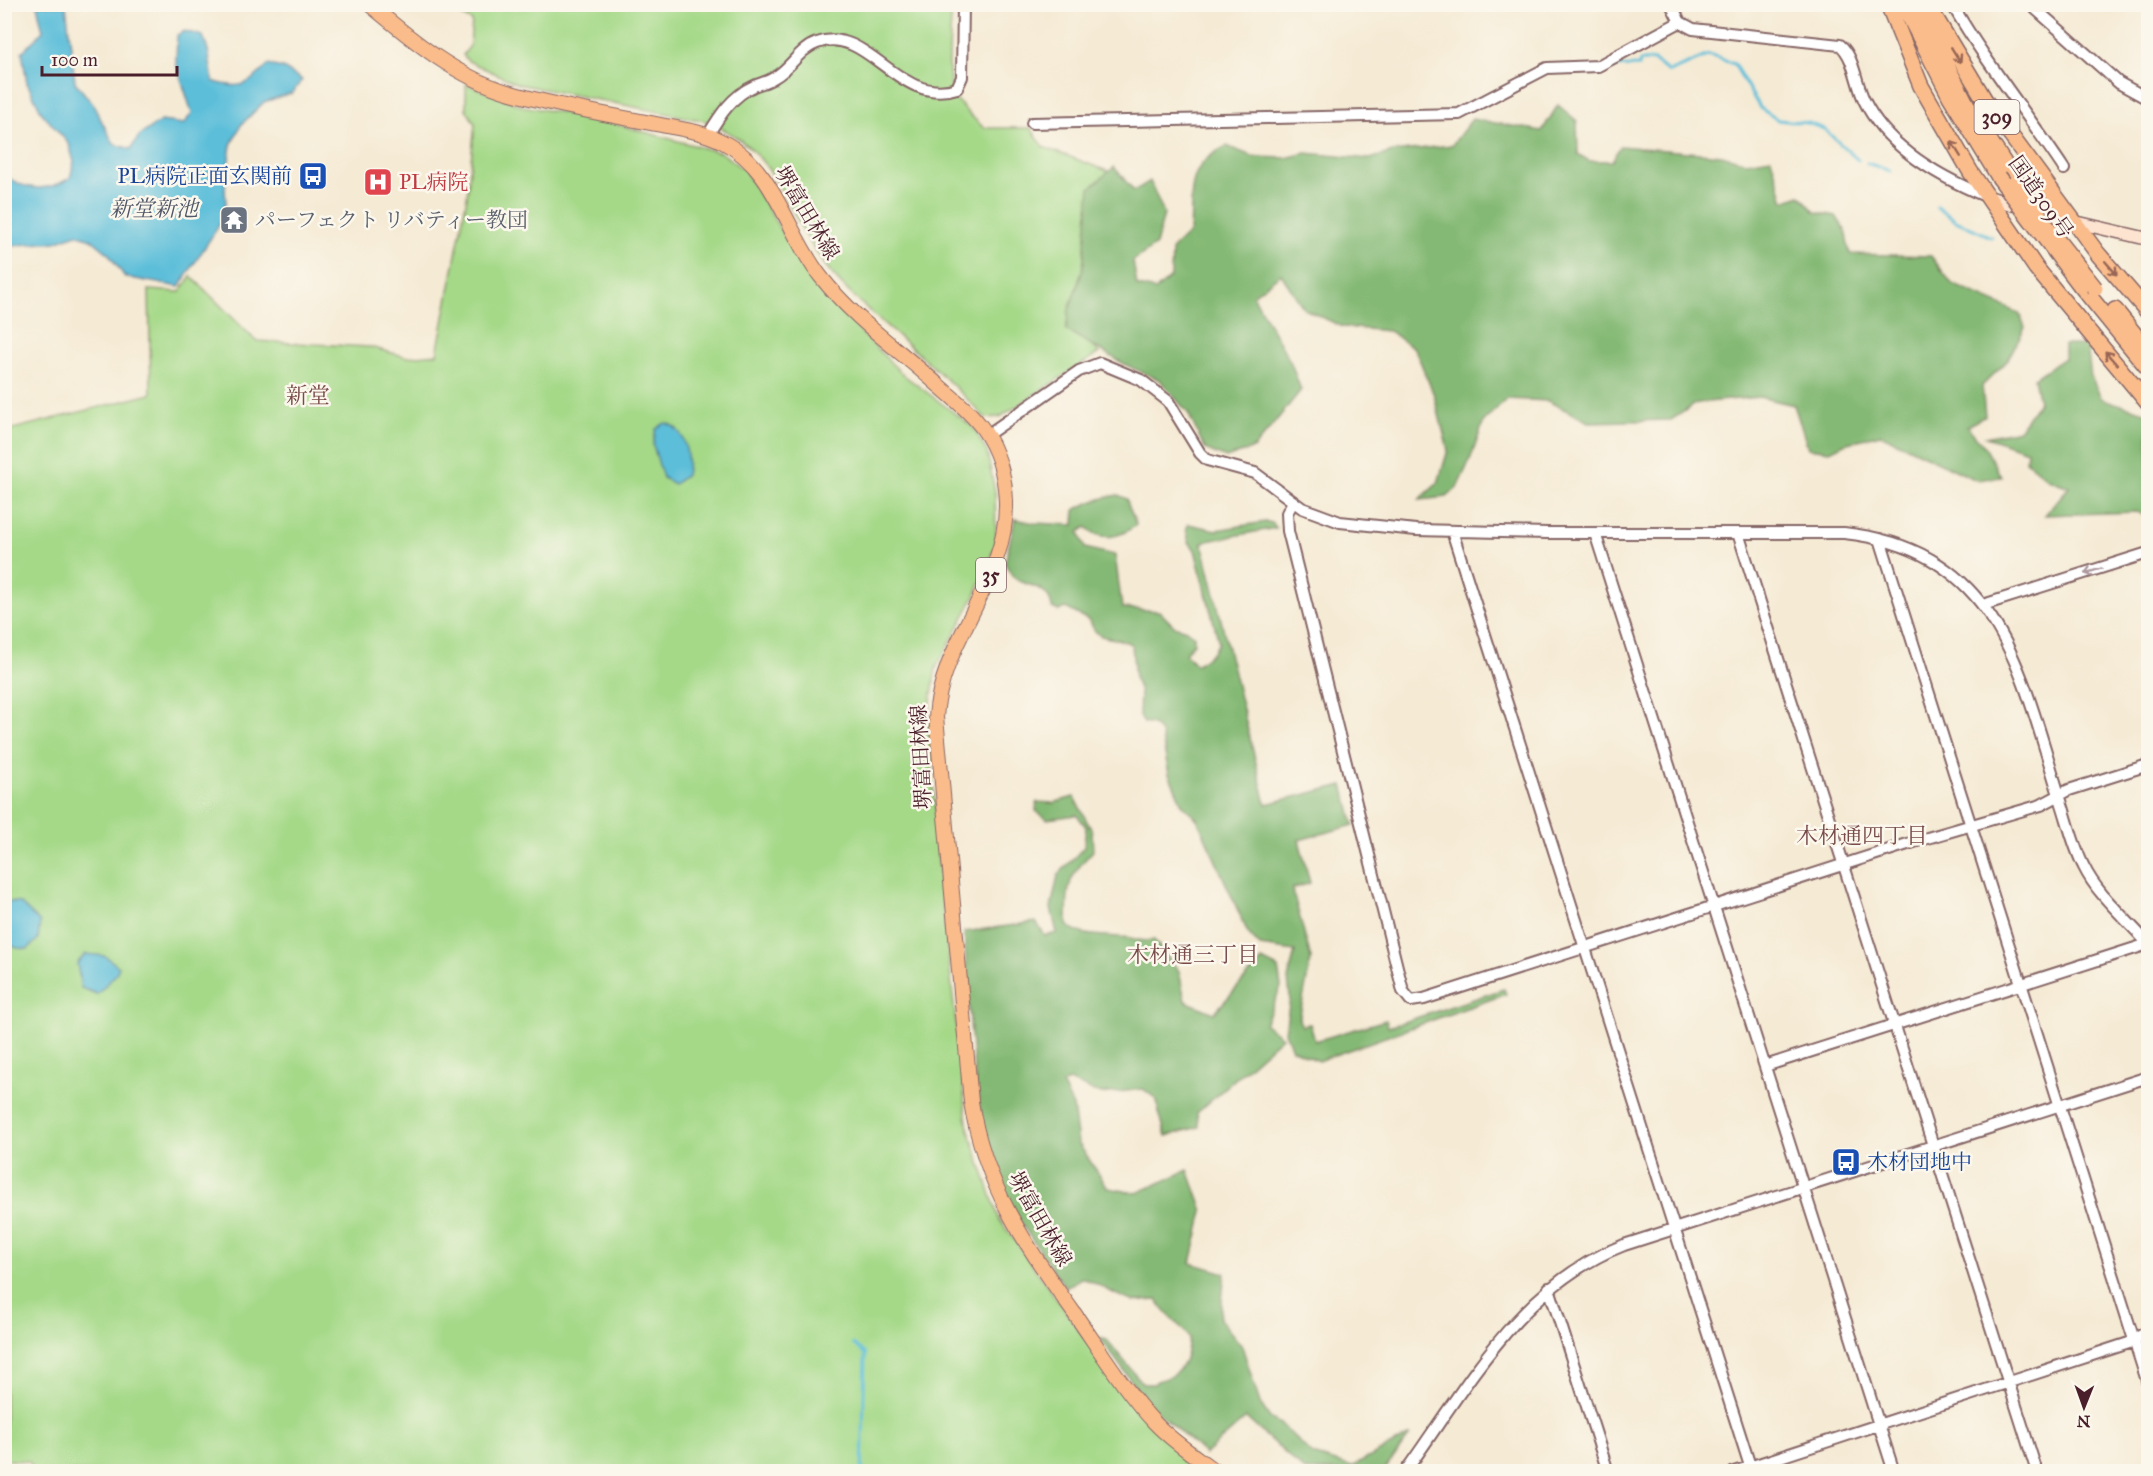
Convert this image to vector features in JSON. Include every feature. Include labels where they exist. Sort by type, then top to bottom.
[{"type":"highway","name":"309","points":[[1888,4],[1921,86],[1947,135],[2037,268],[2148,403]]},
{"type":"highway","name":"国道309号","points":[[1903,4],[1950,96],[2000,177],[2088,287],[2148,368]]},
{"type":"highway","name":"国道309号","points":[[1915,4],[1967,105],[2016,182],[2088,287],[2148,351]]},
{"type":"highway","name":"309","points":[[1927,4],[1986,102],[2098,254],[2148,312]]},
{"type":"main road","name":"堺富田林線","points":[[369,4],[426,49],[478,82],[512,94],[708,135],[739,152],[759,171],[812,265],[836,294],[962,406],[987,435],[998,459],[1004,486],[1006,515],[1002,544],[990,580],[946,669],[936,717],[970,1102],[975,1126],[989,1172],[1017,1230],[1115,1372],[1156,1424],[1216,1472]]},
{"type":"main road","points":[[1989,197],[2077,223],[2148,239]]},
{"type":"street","points":[[708,135],[719,116],[736,97],[776,77],[807,47],[823,41],[833,40],[856,46],[907,83],[919,88],[942,91],[957,88],[962,77],[963,4]]},
{"type":"street","points":[[1671,4],[1680,22],[1693,29],[1840,45],[1846,52],[1865,103],[1884,129],[1935,172],[1989,197]]},
{"type":"street","points":[[1952,4],[1977,47],[2032,120],[2064,169]]},
{"type":"street","points":[[2030,4],[2119,83],[2148,99]]},
{"type":"street","points":[[1032,123],[1459,114],[1547,68],[1598,66],[1680,22]]},
{"type":"street","points":[[987,435],[1086,367],[1104,363],[1141,380],[1168,401],[1200,453],[1208,460],[1255,473],[1293,502],[1340,522],[1452,531],[1845,533],[1880,539],[1933,562],[1966,587],[1983,605],[2011,649],[2085,869],[2148,944],[1765,1066]]},
{"type":"street","points":[[1293,502],[1287,513],[1288,531],[1406,998],[1411,1001],[1425,999],[1844,865],[2041,805],[2060,795],[2148,765]]},
{"type":"street","points":[[1452,531],[1750,1466]]},
{"type":"street","points":[[1595,533],[1894,1472]]},
{"type":"street","points":[[1738,533],[2037,1472]]},
{"type":"street","points":[[1880,539],[2148,1384]]},
{"type":"street","points":[[1983,605],[2148,554]]},
{"type":"street","points":[[1405,1472],[1507,1331],[1549,1288],[1596,1257],[1674,1229],[2148,1077]]},
{"type":"street","points":[[1549,1288],[1608,1472]]},
{"type":"street","points":[[1734,1472],[2128,1343],[2148,1331]]},
{"type":"green space","points":[[464,4],[952,5],[950,78],[955,97],[968,113],[984,128],[1031,128],[1043,147],[1124,177],[1117,214],[1080,327],[1099,353],[1000,417],[985,418],[926,360],[834,276],[806,235],[774,178],[747,146],[729,132],[705,121],[518,84],[468,61],[463,55],[470,46],[472,21],[459,14]]},
{"type":"green space","points":[[466,84],[522,106],[593,118],[722,153],[745,171],[805,270],[850,321],[901,373],[973,427],[987,452],[995,492],[996,543],[975,596],[936,668],[929,714],[939,871],[967,1124],[999,1219],[1102,1362],[1205,1471],[35,1472],[29,1461],[5,1460],[5,431],[151,394],[149,290],[180,292],[191,276],[256,341],[370,347],[407,357],[437,354],[467,197],[475,124],[466,109]]},
{"type":"green space","points":[[1558,105],[1577,121],[1578,154],[1589,161],[1612,161],[1620,146],[1722,155],[1746,162],[1771,158],[1784,201],[1800,195],[1815,212],[1836,216],[1845,230],[1850,254],[1931,256],[1952,284],[2019,313],[2025,327],[2007,361],[1982,386],[1985,416],[1967,426],[1986,449],[2001,477],[1976,480],[1880,434],[1844,444],[1830,451],[1808,448],[1794,405],[1759,397],[1697,403],[1671,420],[1589,422],[1548,401],[1507,399],[1484,421],[1457,488],[1447,497],[1419,500],[1438,483],[1448,450],[1434,395],[1415,349],[1389,331],[1343,327],[1304,309],[1281,274],[1253,295],[1291,363],[1301,390],[1254,448],[1226,458],[1205,449],[1188,413],[1160,380],[1126,365],[1066,330],[1069,309],[1083,269],[1090,188],[1114,167],[1134,191],[1150,181],[1164,214],[1156,245],[1133,261],[1137,286],[1156,290],[1171,277],[1172,249],[1190,232],[1192,192],[1197,171],[1213,154],[1227,146],[1254,157],[1286,158],[1306,153],[1370,159],[1393,152],[1452,145],[1472,119],[1542,131]]},
{"type":"green space","points":[[2064,345],[2087,345],[2091,377],[2102,399],[2145,412],[2148,419],[2148,517],[2137,512],[2045,515],[2069,487],[2048,479],[2026,461],[2027,451],[1986,437],[2019,430],[2039,402],[2034,378],[2064,358]]},
{"type":"green space","points":[[1118,495],[1127,499],[1136,525],[1124,533],[1111,536],[1098,535],[1086,527],[1079,532],[1085,548],[1115,555],[1122,608],[1159,611],[1174,626],[1194,636],[1194,643],[1185,653],[1196,665],[1211,654],[1219,643],[1195,550],[1189,542],[1186,529],[1189,524],[1216,530],[1265,522],[1273,523],[1276,528],[1202,542],[1266,804],[1343,785],[1354,825],[1299,840],[1310,883],[1292,889],[1311,958],[1299,1020],[1302,1026],[1310,1024],[1315,1041],[1386,1020],[1388,1027],[1504,989],[1506,994],[1318,1061],[1292,1049],[1285,1032],[1290,998],[1288,979],[1295,951],[1260,946],[1248,933],[1197,819],[1182,804],[1169,774],[1161,733],[1153,725],[1144,723],[1139,715],[1140,691],[1135,679],[1132,645],[1119,639],[1102,637],[1090,621],[1066,608],[1059,611],[1052,608],[1043,591],[1016,579],[1005,563],[1015,519],[1034,523],[1074,525],[1075,510],[1096,500]]},
{"type":"green space","points":[[1074,797],[1092,831],[1093,851],[1077,869],[1070,884],[1067,925],[1086,934],[1127,937],[1143,941],[1154,940],[1179,971],[1185,1001],[1214,1013],[1262,960],[1278,968],[1281,987],[1265,1024],[1282,1037],[1197,1113],[1199,1127],[1166,1136],[1155,1098],[1143,1089],[1101,1094],[1069,1081],[1062,1084],[1073,1106],[1078,1143],[1108,1188],[1137,1193],[1188,1170],[1203,1211],[1191,1263],[1225,1273],[1220,1319],[1242,1346],[1260,1403],[1270,1418],[1282,1425],[1313,1455],[1352,1467],[1410,1435],[1384,1471],[1305,1471],[1246,1418],[1205,1454],[1149,1405],[1100,1338],[1107,1340],[1143,1384],[1154,1384],[1172,1375],[1182,1366],[1187,1353],[1189,1337],[1157,1300],[1126,1299],[1081,1278],[1066,1288],[1028,1233],[1003,1190],[988,1146],[976,1085],[964,932],[1036,922],[1045,936],[1057,933],[1051,908],[1058,875],[1084,847],[1086,827],[1077,815],[1047,819],[1036,811],[1037,802],[1053,803]]},
{"type":"water","name":"新堂新池","points":[[37,5],[66,5],[75,82],[92,103],[114,144],[131,149],[139,136],[161,121],[184,124],[192,113],[176,63],[177,35],[185,31],[203,36],[208,50],[213,81],[230,85],[244,84],[256,77],[268,65],[283,68],[302,80],[292,93],[264,102],[241,125],[231,145],[225,188],[226,204],[220,224],[179,287],[125,277],[108,253],[91,239],[76,234],[55,242],[5,246],[5,175],[21,185],[45,188],[70,178],[74,162],[69,144],[42,113],[27,83],[22,52],[43,31]]},
{"type":"water","points":[[665,423],[678,430],[687,452],[686,475],[674,484],[663,478],[653,445],[656,429]]},
{"type":"water","points":[[5,901],[20,903],[40,922],[38,939],[28,949],[17,948],[5,942]]},
{"type":"water","points":[[86,954],[105,956],[119,967],[116,974],[97,994],[81,988],[77,963]]},
{"type":"waterway","points":[[1606,67],[1639,66],[1640,61],[1654,61],[1669,72],[1709,55],[1734,64],[1760,108],[1778,120],[1808,123],[1824,129],[1858,160]]},
{"type":"waterway","points":[[1867,163],[1890,171]]},
{"type":"waterway","points":[[1937,207],[1956,221],[1991,237]]},
{"type":"waterway","points":[[853,1344],[865,1354],[862,1472]]},
{"type":"place","name":"PL病院正面玄関前","points":[[313,176]]},
{"type":"place","name":"PL病院","points":[[378,182]]},
{"type":"place","name":"パーフェクト リバティー教団","points":[[234,220]]},
{"type":"place","name":"木材団地中","points":[[1846,1162]]},
{"type":"district","name":"新堂","points":[[308,395]]},
{"type":"district","name":"木材通四丁目","points":[[1862,835]]},
{"type":"district","name":"木材通三丁目","points":[[1193,954]]}]
